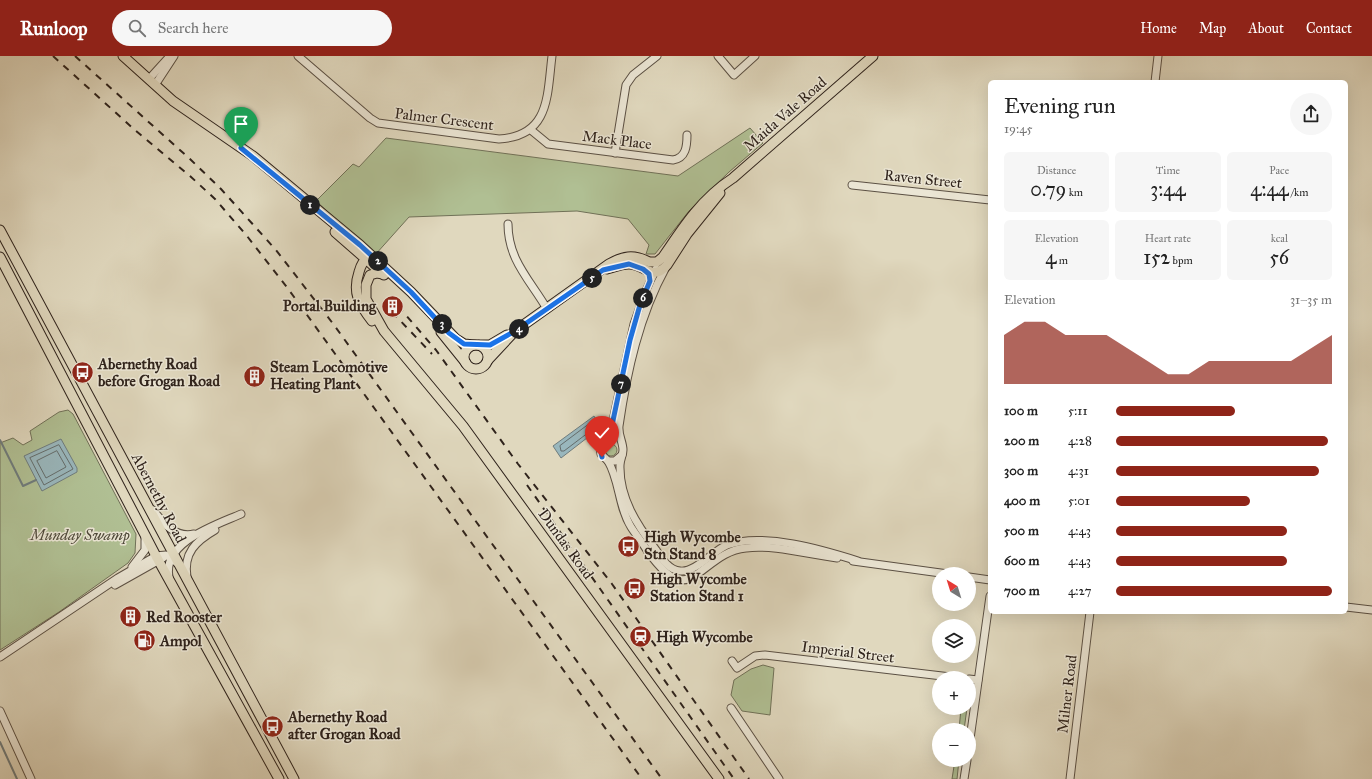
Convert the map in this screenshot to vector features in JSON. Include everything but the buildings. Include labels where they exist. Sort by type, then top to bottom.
[{"type":"main road","points":[[122,56],[181,107],[253,156],[309,205],[325,216],[371,260],[411,292],[447,334],[466,363],[472,369],[480,369],[484,367],[488,360],[515,331]]},
{"type":"main road","name":"Maida Vale Road","points":[[656,274],[733,178],[873,56]]},
{"type":"main road","points":[[309,205],[321,219],[357,252],[371,260],[383,274],[447,334],[460,342],[476,345],[490,345],[515,331],[603,270],[629,264],[647,264],[665,261]]},
{"type":"main road","name":"Abernethy Road","points":[[0,230],[167,542],[165,557],[170,583],[279,779]]},
{"type":"main road","name":"Dundas Road","points":[[357,252],[356,293],[362,307],[372,321],[384,331]]},
{"type":"main road","name":"Abernethy Road","points":[[0,257],[143,530],[165,557],[181,568],[294,779]]},
{"type":"main road","points":[[356,283],[361,266],[371,260]]},
{"type":"main road","name":"Dundas Road","points":[[371,260],[366,285],[366,299],[384,331],[463,426],[719,779]]},
{"type":"main road","points":[[647,264],[656,274]]},
{"type":"main road","points":[[368,279],[374,273],[383,274]]},
{"type":"main road","points":[[476,345],[485,349],[488,360]]},
{"type":"main road","points":[[466,363],[466,352],[476,345]]},
{"type":"street","points":[[152,82],[170,56]]},
{"type":"street","points":[[152,82],[174,56]]},
{"type":"street","name":"Palmer Crescent","points":[[298,56],[370,118],[378,123],[499,140],[516,137],[531,130]]},
{"type":"street","points":[[531,130],[546,107],[552,56]]},
{"type":"street","points":[[615,153],[626,85],[633,75],[657,56]]},
{"type":"street","points":[[718,56],[734,75],[755,56]]},
{"type":"street","points":[[1155,80],[1158,56]]},
{"type":"street","name":"Mack Place","points":[[531,130],[548,144],[615,153],[677,159],[685,151],[687,135]]},
{"type":"street","name":"Raven Street","points":[[852,185],[988,200]]},
{"type":"street","points":[[508,224],[509,244],[513,257],[547,309]]},
{"type":"street","points":[[656,274],[640,305],[630,340],[611,430],[600,446],[601,454],[608,461],[614,473],[627,521],[660,568],[672,578],[682,580],[691,578],[722,555],[747,547],[802,553],[932,572]]},
{"type":"street","points":[[656,274],[640,324],[631,361],[619,426],[623,449],[620,464],[622,479],[631,514],[664,561],[676,570],[688,570],[721,548],[749,540],[821,549],[858,561]]},
{"type":"street","points":[[604,441],[613,438],[621,443]]},
{"type":"street","points":[[608,461],[615,461],[622,455]]},
{"type":"street","points":[[145,501],[170,528],[178,534],[186,535],[199,533]]},
{"type":"street","points":[[0,657],[93,597],[165,557],[199,533],[240,514],[204,537],[192,547],[186,565],[187,577],[191,587]]},
{"type":"street","points":[[93,597],[118,578],[142,556],[146,546],[143,530]]},
{"type":"street","points":[[118,578],[165,557]]},
{"type":"street","points":[[165,557],[170,583]]},
{"type":"street","points":[[976,578],[988,580]]},
{"type":"street","points":[[1348,606],[1372,610]]},
{"type":"street","points":[[972,723],[988,610]]},
{"type":"street","name":"Milner Road","points":[[1070,779],[1090,614]]},
{"type":"street","name":"Imperial Street","points":[[732,661],[739,671],[755,656],[765,655],[932,675]]},
{"type":"street","points":[[731,708],[780,779]]},
{"type":"street","points":[[0,711],[31,779]]},
{"type":"street","points":[[964,779],[966,767]]},
{"type":"green space","points":[[750,128],[763,143],[729,172],[689,211],[655,254],[646,254],[649,245],[628,219],[577,211],[409,217],[375,255],[316,201],[353,164],[359,167],[386,138],[678,176]]},
{"type":"green space","name":"Munday Swamp","points":[[68,410],[73,414],[136,534],[135,553],[128,563],[59,612],[0,650],[0,443],[13,438],[23,445],[32,440],[30,431],[59,412]]},
{"type":"green space","points":[[609,444],[613,444],[617,450],[613,456],[609,456],[605,452],[605,448]]},
{"type":"green space","points":[[763,665],[774,668],[770,715],[742,711],[731,695],[734,680],[751,669]]},
{"type":"green space","points":[[960,715],[966,715],[965,723],[960,723]]},
{"type":"green space","points":[[954,767],[958,767],[957,779],[952,779]]},
{"type":"water","points":[[594,416],[599,425],[596,431],[561,458],[553,446]]},
{"type":"water","points":[[61,439],[77,468],[77,472],[42,491],[24,456]]},
{"type":"waterway","points":[[0,440],[23,486],[36,480]]},
{"type":"waterway","points":[[0,742],[17,779]]},
{"type":"railway","points":[[53,56],[136,131],[215,199],[247,236],[289,290],[642,779]]},
{"type":"railway","points":[[75,56],[190,159],[221,189],[276,250],[334,325],[662,779]]},
{"type":"railway","points":[[398,306],[436,350],[518,464],[612,584],[749,779]]},
{"type":"railway","points":[[392,312],[432,354]]},
{"type":"railway","points":[[527,485],[734,779]]},
{"type":"place","name":"Portal Building","points":[[392,306]]},
{"type":"place","name":"Abernethy Road before Grogan Road","points":[[82,373]]},
{"type":"place","name":"Steam Locomotive Heating Plant","points":[[255,376]]},
{"type":"place","name":"High Wycombe Stn Stand 8","points":[[629,546]]},
{"type":"place","name":"High Wycombe Station Stand 1","points":[[634,588]]},
{"type":"place","name":"Red Rooster","points":[[130,617]]},
{"type":"place","name":"High Wycombe","points":[[640,637]]},
{"type":"place","name":"Ampol","points":[[144,641]]},
{"type":"place","name":"Abernethy Road after Grogan Road","points":[[273,726]]},
{"type":"route","points":[[241,148],[271,170],[309,205],[325,216],[360,245],[411,292],[449,333],[464,344],[490,345],[515,331],[603,270],[629,264],[634,264],[645,270],[649,274],[650,281],[634,324],[611,430],[600,446],[602,457]]}]
